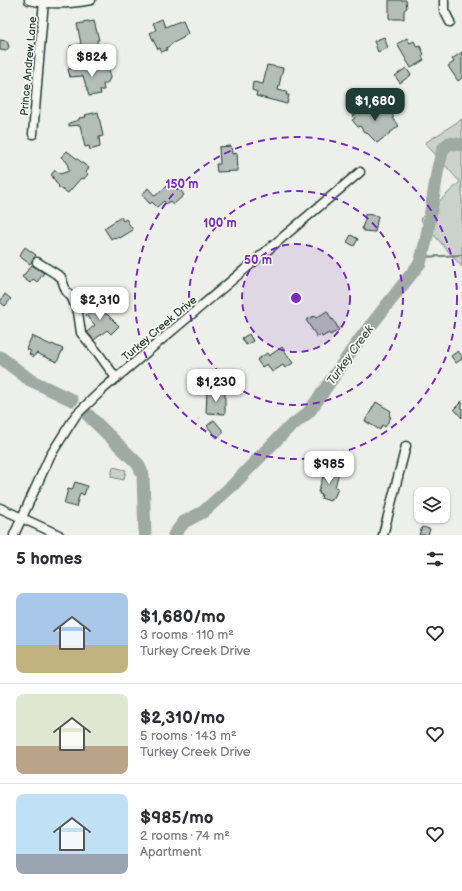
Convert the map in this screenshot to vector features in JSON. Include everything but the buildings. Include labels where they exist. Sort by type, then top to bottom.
[{"type":"street","points":[[29,0],[68,3],[91,0]]},
{"type":"street","points":[[444,0],[444,10],[450,22]]},
{"type":"street","name":"Prince Andrew Lane","points":[[33,134],[44,2]]},
{"type":"street","name":"Turkey Creek Drive","points":[[14,535],[50,456],[76,415],[116,378],[360,172]]},
{"type":"street","points":[[37,262],[61,277],[66,291],[72,298],[78,312],[81,333],[116,378]]},
{"type":"street","points":[[383,535],[406,446]]},
{"type":"street","points":[[0,508],[59,535]]},
{"type":"shaded area","points":[[462,119],[462,267],[420,219],[460,182],[425,143]]},
{"type":"shaded area","points":[[113,467],[126,470],[124,480],[111,477]]},
{"type":"waterway","name":"Turkey Creek","points":[[174,535],[184,522],[203,512],[233,485],[285,431],[309,412],[357,343],[420,263],[426,241],[438,168],[443,149],[449,143],[462,145]]},
{"type":"waterway","points":[[422,257],[462,255]]},
{"type":"waterway","points":[[0,357],[30,380],[72,400]]},
{"type":"waterway","points":[[86,413],[138,464],[143,475],[145,535]]}]
